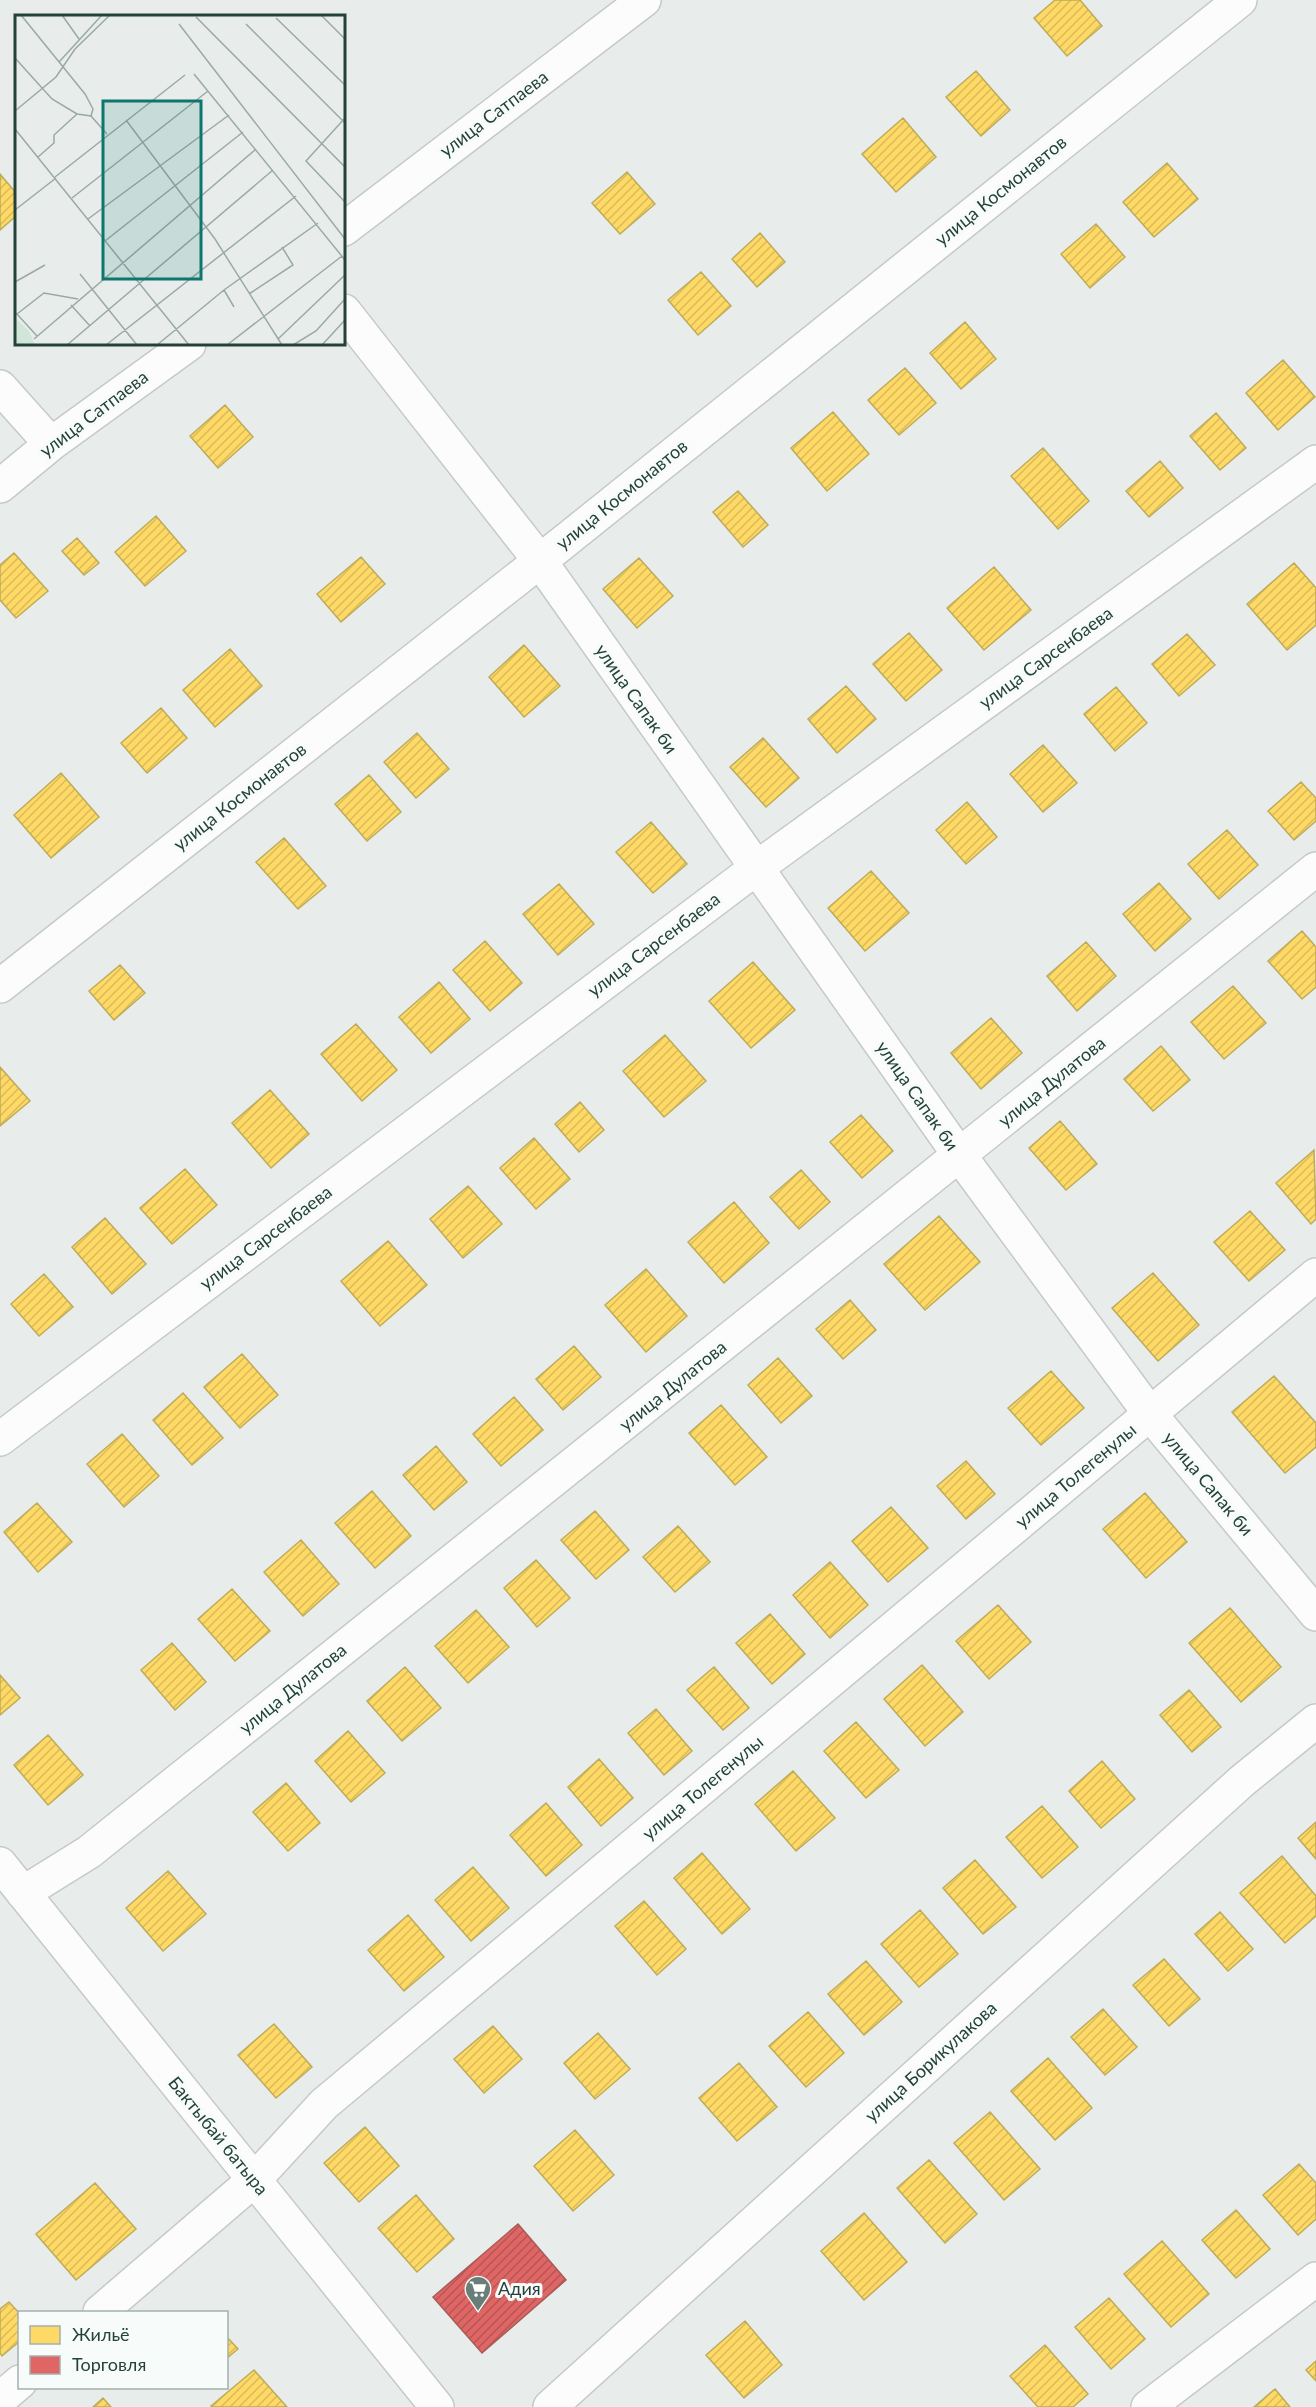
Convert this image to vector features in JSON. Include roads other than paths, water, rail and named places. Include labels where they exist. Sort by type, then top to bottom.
[{"type":"street","name":"улица Сатпаева","points":[[345,228],[644,0]]},
{"type":"street","name":"улица Космонавтов","points":[[0,986],[540,561],[1240,0]]},
{"type":"street","name":"улица Сапак би","points":[[345,311],[540,561],[755,869],[960,1156],[1150,1414],[1316,1614]]},
{"type":"street","name":"улица Сатпаева","points":[[0,486],[51,444],[188,345]]},
{"type":"street","points":[[0,387],[51,444]]},
{"type":"street","name":"улица Сарсенбаева","points":[[0,1438],[755,869],[1316,462]]},
{"type":"street","name":"улица Дулатова","points":[[23,1893],[89,1852],[1316,869]]},
{"type":"street","name":"улица Толегенулы","points":[[102,2311],[254,2180],[324,2104],[1316,1275]]},
{"type":"street","name":"улица Борикулакова","points":[[550,2407],[1233,1790],[1316,1721]]},
{"type":"street","name":"Бактыбай батыра","points":[[0,1864],[437,2407]]},
{"type":"street","points":[[1148,2407],[1316,2279]]},
{"type":"street","points":[[0,2399],[18,2384]]},
{"type":"place","name":"Адия","points":[[478,2312]]}]
